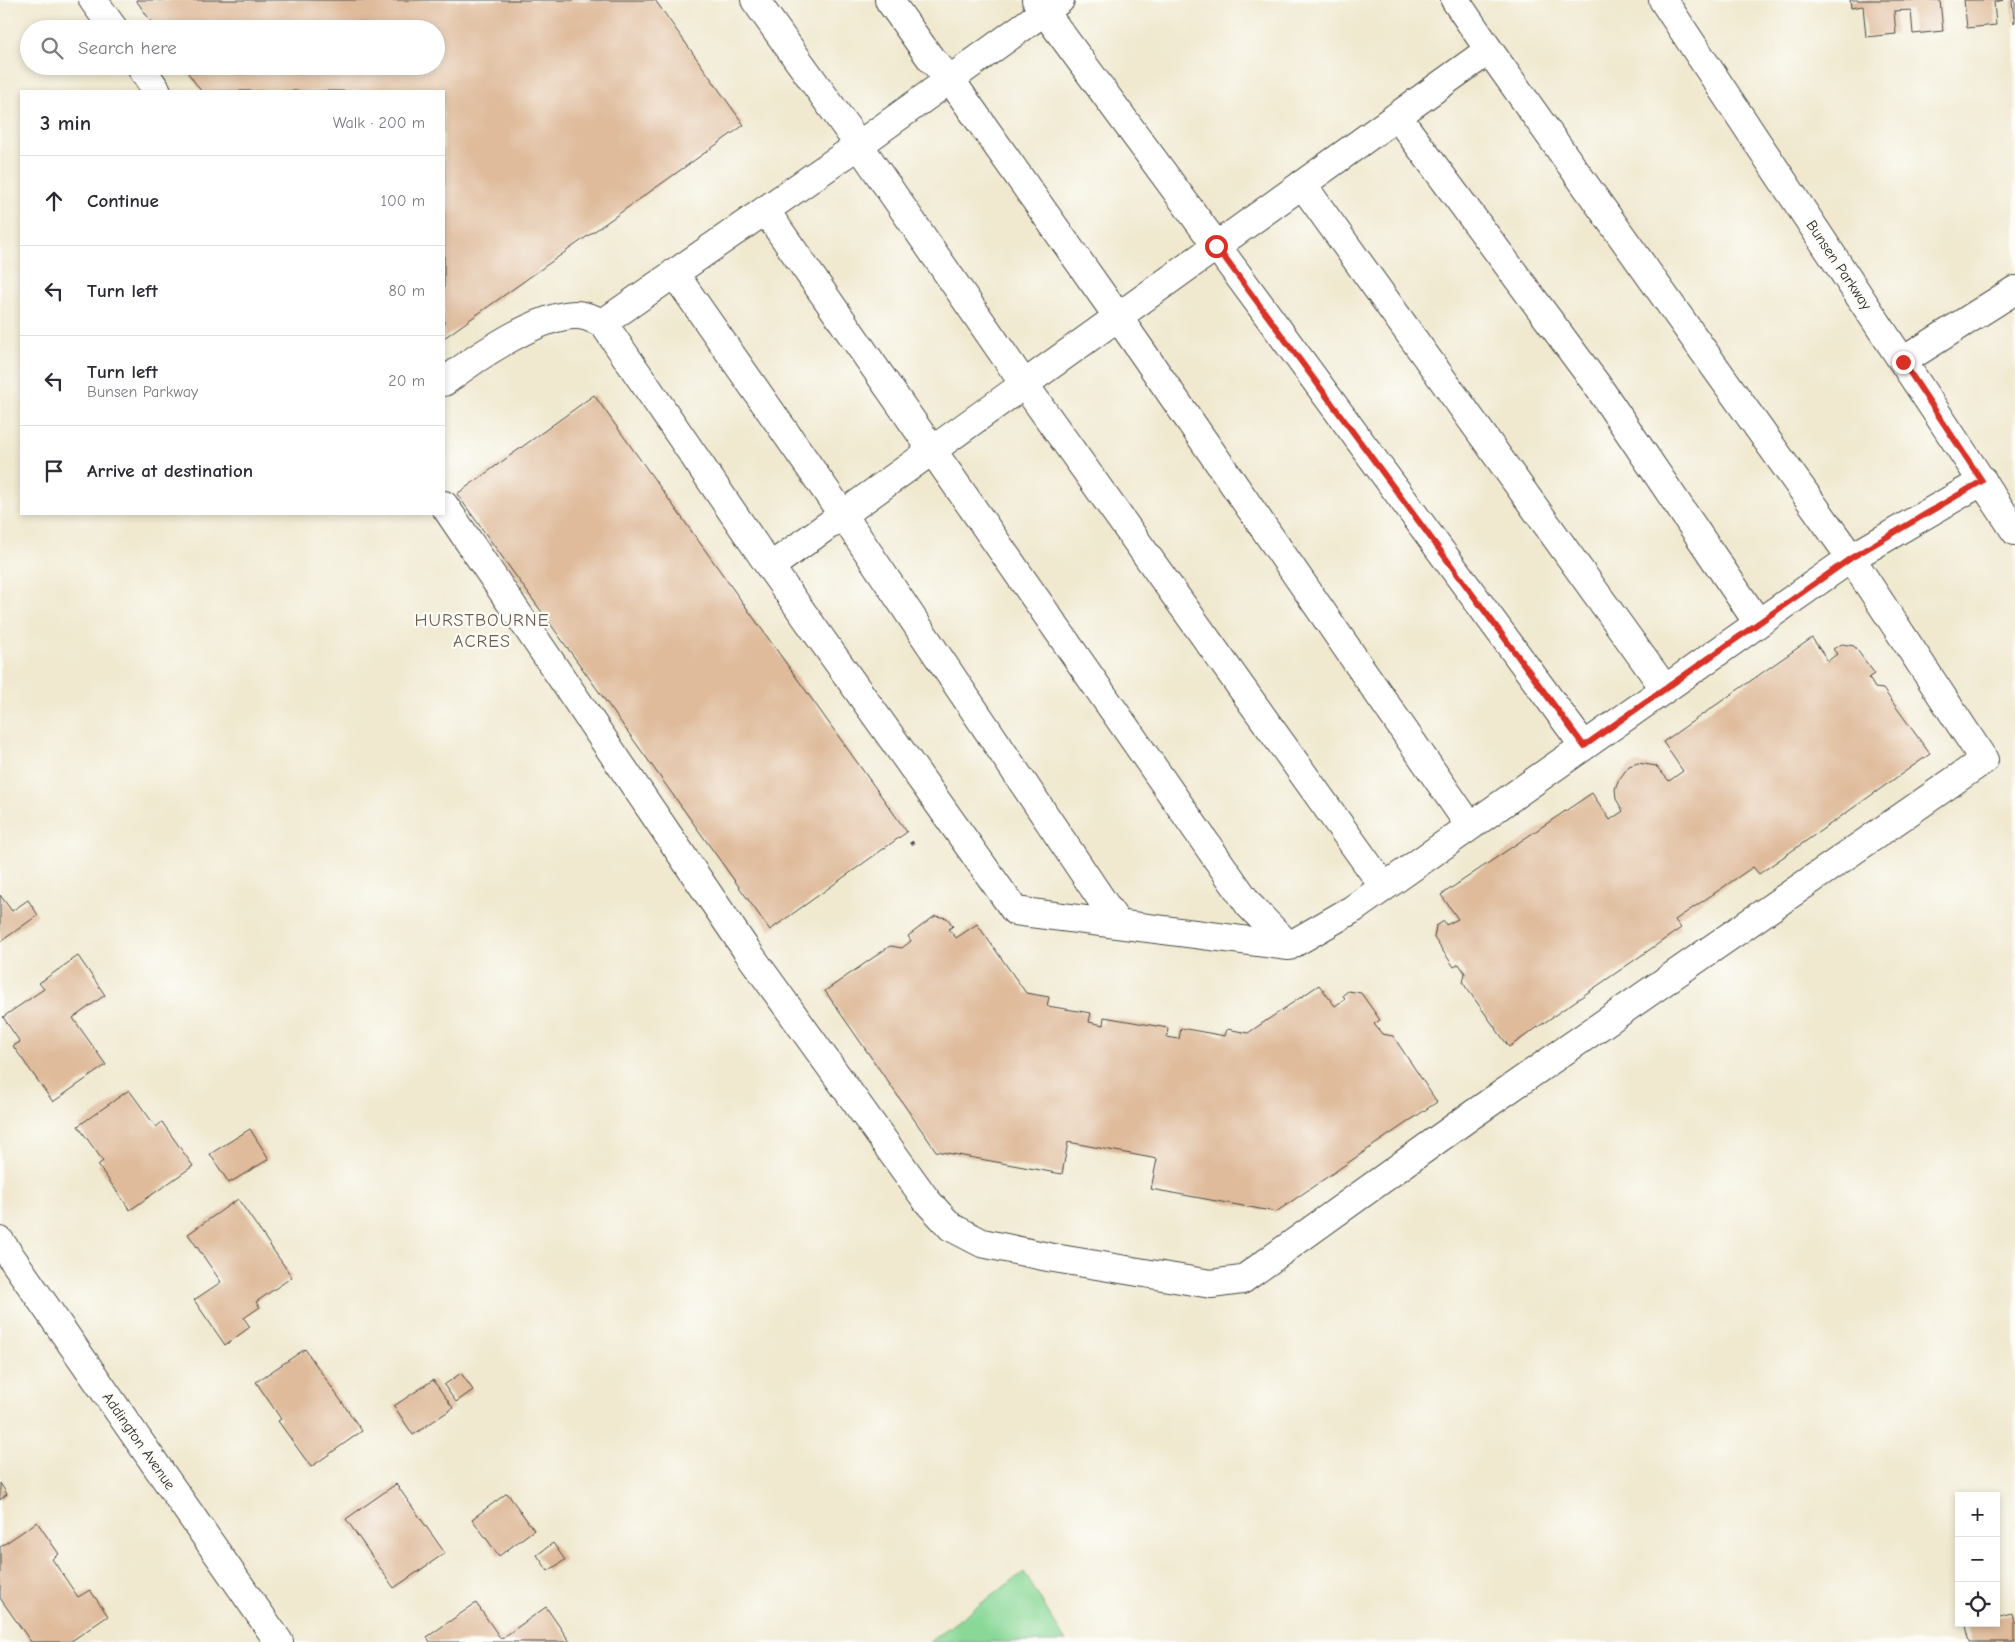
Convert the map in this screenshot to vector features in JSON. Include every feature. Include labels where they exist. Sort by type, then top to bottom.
[{"type":"street","points":[[94,0],[108,20]]},
{"type":"street","points":[[754,0],[859,145],[1024,384],[1384,887]]},
{"type":"street","points":[[889,0],[931,59],[950,79],[1118,317],[1470,826]]},
{"type":"street","points":[[445,506],[746,948],[927,1201],[950,1227],[982,1243],[1048,1257],[1211,1284],[1242,1280],[1469,1117],[1984,760],[1851,558],[1455,0]]},
{"type":"street","name":"Bunsen Parkway","points":[[1663,0],[2015,530]]},
{"type":"street","points":[[604,322],[859,145],[950,79],[1047,4],[1216,246],[1584,746]]},
{"type":"street","points":[[770,567],[1489,50]]},
{"type":"street","points":[[146,75],[156,90]]},
{"type":"street","points":[[1397,116],[1597,385],[1758,623]]},
{"type":"street","points":[[1302,184],[1665,688]]},
{"type":"street","points":[[765,210],[1249,905],[1289,946]]},
{"type":"street","points":[[674,273],[843,515],[1118,924]]},
{"type":"street","points":[[1903,362],[2015,290]]},
{"type":"street","points":[[445,381],[506,340],[556,318],[579,315],[604,322],[770,567],[1015,912],[1289,946],[1353,909],[1851,558],[1982,481]]},
{"type":"street","name":"Addington Avenue","points":[[0,1241],[279,1642]]},
{"type":"path","points":[[910,844],[917,840]]},
{"type":"green space","points":[[1024,1572],[1066,1642],[929,1642]]},
{"type":"building","points":[[136,0],[655,0],[744,125],[445,337],[445,90],[200,90],[189,75],[445,75],[445,20],[150,20]]},
{"type":"building","points":[[1850,0],[1940,0],[1943,31],[1913,34],[1911,10],[1894,11],[1896,34],[1866,37],[1863,6],[1851,8]]},
{"type":"building","points":[[1964,0],[2004,0],[1994,2],[1996,25],[1967,28]]},
{"type":"building","points":[[2012,0],[2015,0],[2014,23]]},
{"type":"building","points":[[594,395],[907,832],[770,930],[457,494]]},
{"type":"building","points":[[1812,638],[1828,661],[1837,654],[1833,649],[1842,644],[1854,646],[1875,674],[1869,678],[1875,688],[1883,689],[1930,754],[1759,874],[1753,867],[1675,920],[1681,928],[1509,1047],[1463,983],[1465,973],[1459,964],[1454,967],[1434,938],[1436,926],[1444,921],[1446,925],[1458,919],[1441,895],[1592,793],[1610,820],[1623,811],[1616,799],[1615,789],[1618,781],[1629,766],[1638,763],[1656,766],[1669,781],[1683,771],[1663,742]]},
{"type":"building","points":[[0,895],[12,911],[28,900],[38,915],[0,942]]},
{"type":"building","points":[[935,916],[947,918],[953,926],[949,929],[956,938],[977,924],[1026,993],[1049,997],[1047,1006],[1091,1013],[1089,1022],[1103,1025],[1104,1017],[1168,1028],[1167,1037],[1179,1039],[1181,1028],[1225,1036],[1227,1029],[1248,1033],[1319,985],[1335,1006],[1345,999],[1343,995],[1348,991],[1361,993],[1380,1020],[1374,1024],[1382,1034],[1393,1036],[1437,1102],[1276,1212],[1151,1189],[1157,1159],[1068,1142],[1062,1174],[936,1151],[825,991],[890,946],[902,948],[911,941],[908,936]]},
{"type":"building","points":[[78,956],[105,995],[73,1018],[106,1065],[53,1102],[13,1046],[20,1042],[3,1017],[44,989],[39,983]]},
{"type":"building","points":[[129,1090],[156,1127],[162,1122],[193,1166],[130,1210],[98,1165],[103,1161],[78,1126]]},
{"type":"building","points":[[250,1129],[269,1159],[229,1183],[210,1154]]},
{"type":"building","points":[[238,1199],[292,1277],[256,1302],[260,1307],[244,1318],[250,1327],[225,1345],[194,1300],[221,1282],[188,1234]]},
{"type":"building","points":[[305,1349],[362,1431],[311,1467],[278,1421],[281,1419],[256,1382]]},
{"type":"building","points":[[461,1373],[473,1390],[456,1402],[444,1385]]},
{"type":"building","points":[[433,1380],[453,1408],[413,1435],[394,1406]]},
{"type":"building","points":[[0,1483],[7,1494],[0,1500]]},
{"type":"building","points":[[396,1484],[445,1553],[394,1588],[346,1519]]},
{"type":"building","points":[[507,1493],[534,1530],[499,1556],[472,1519]]},
{"type":"building","points":[[37,1522],[59,1554],[52,1559],[78,1597],[90,1590],[108,1616],[70,1642],[31,1642],[0,1598],[0,1547]]},
{"type":"building","points":[[553,1543],[565,1560],[548,1571],[537,1555]]},
{"type":"building","points":[[476,1603],[501,1639],[546,1607],[570,1642],[430,1642],[427,1637]]},
{"type":"building","points":[[2013,1614],[2015,1642],[1970,1642],[1966,1627],[2000,1627],[2000,1617]]},
{"type":"district","name":"HURSTBOURNE ACRES","points":[[482,630]]},
{"type":"route","points":[[1216,246],[1584,746],[1851,558],[1982,481],[1903,362]]}]
